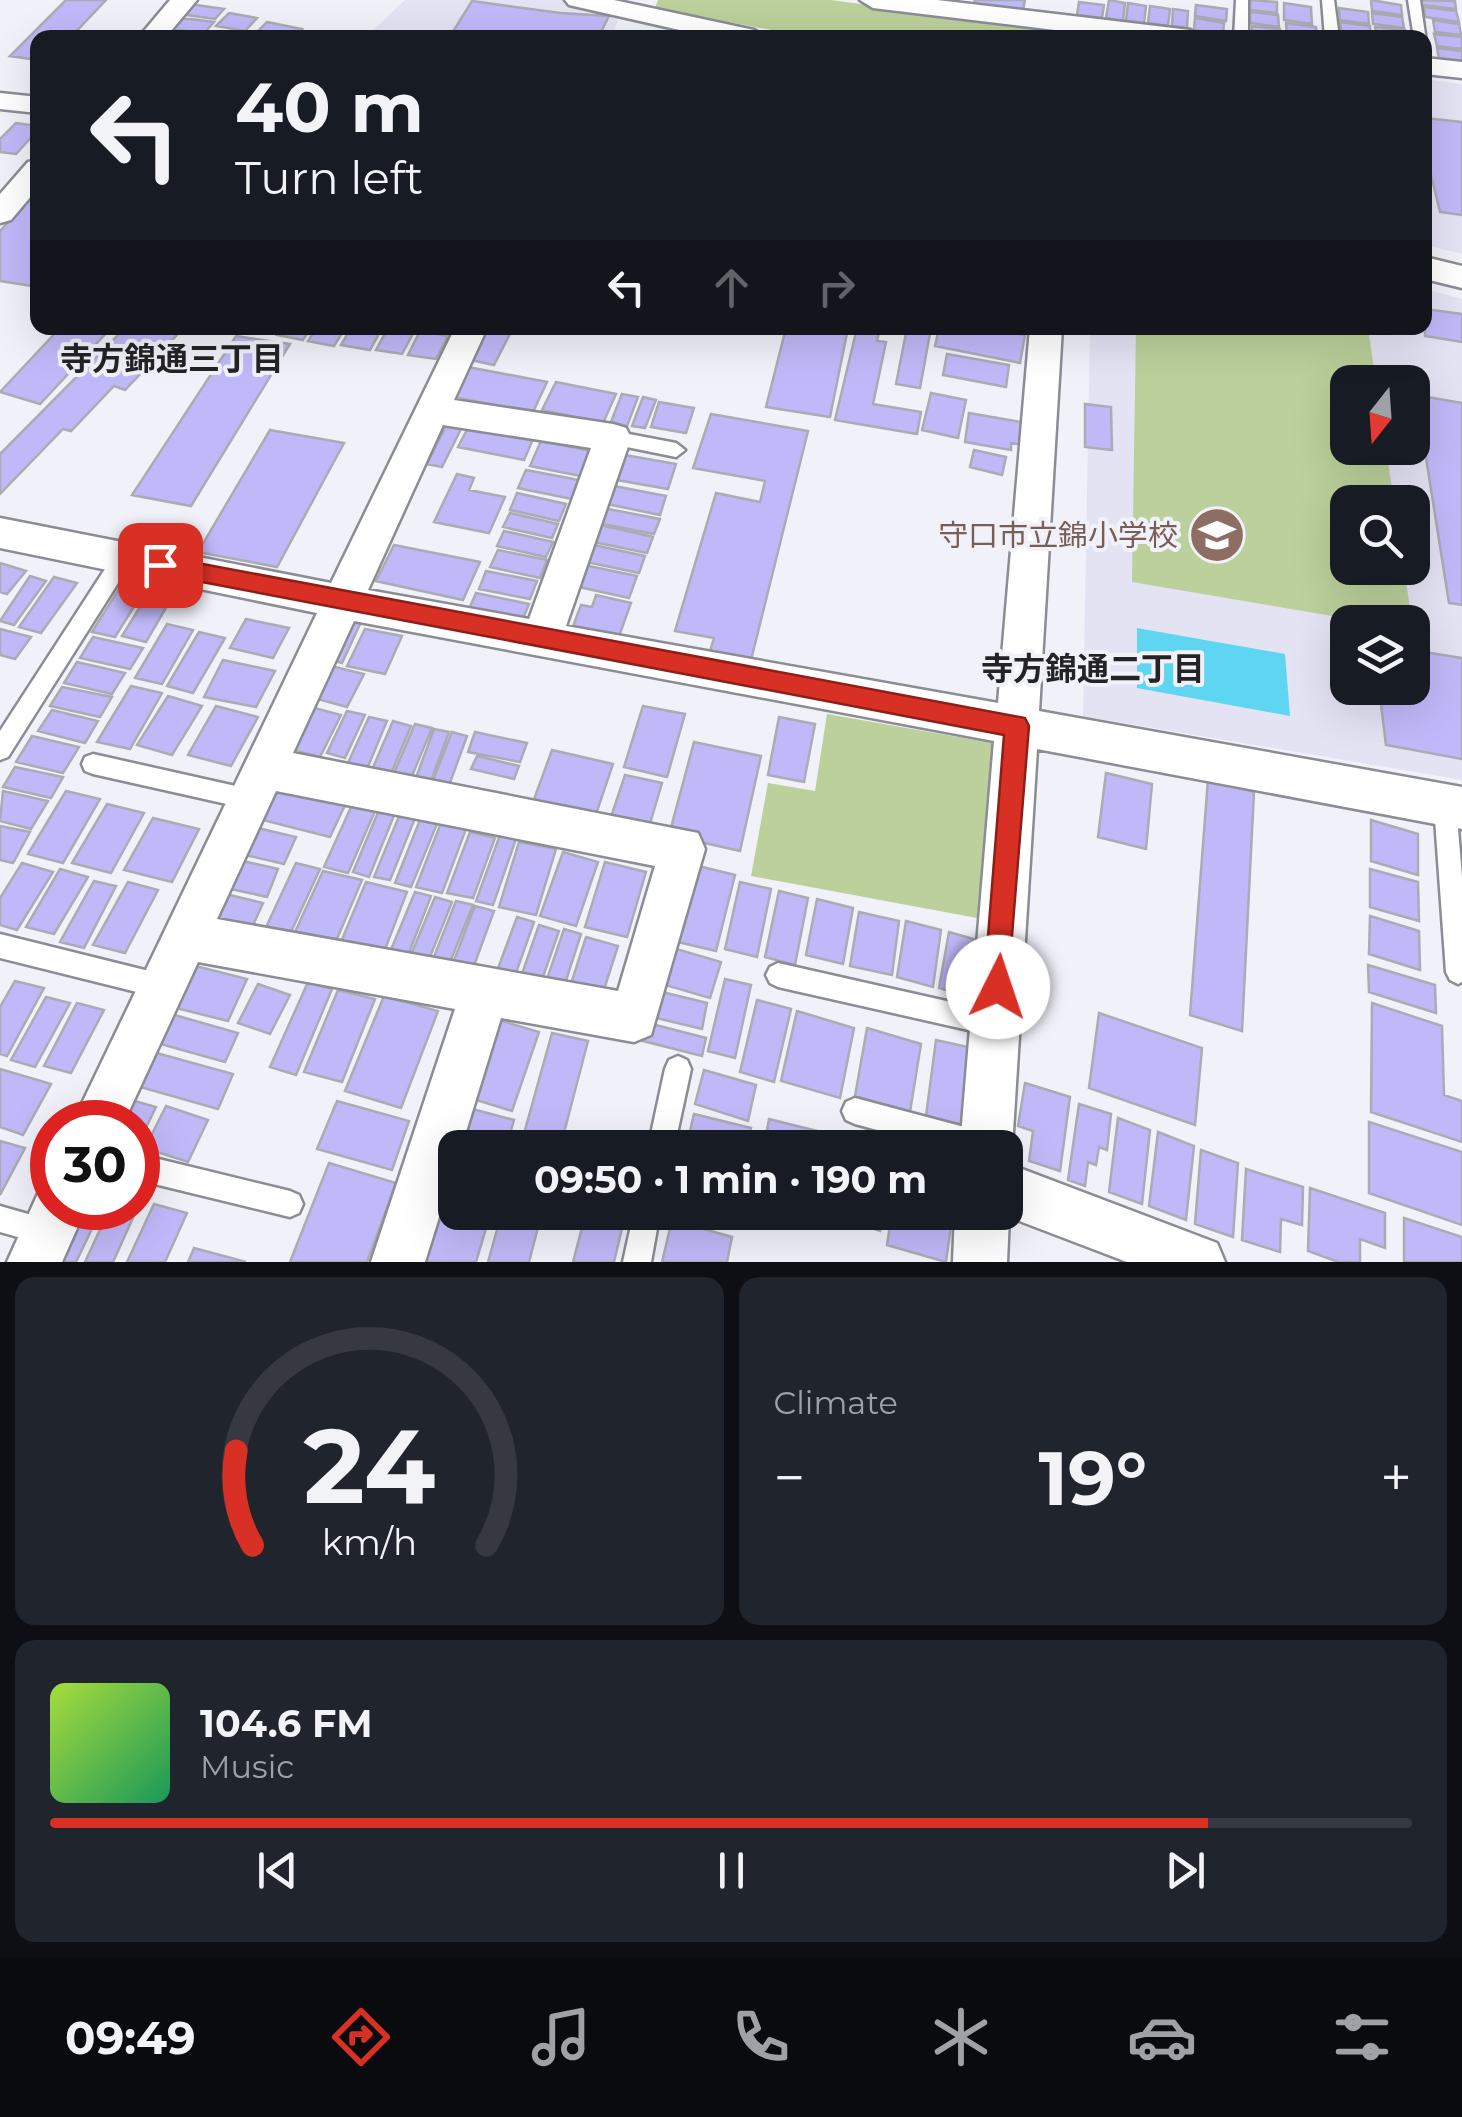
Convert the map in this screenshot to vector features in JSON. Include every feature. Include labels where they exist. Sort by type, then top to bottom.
[{"type":"street","points":[[158,30],[184,0]]},
{"type":"street","points":[[578,0],[633,5],[725,30]]},
{"type":"street","points":[[873,0],[1135,30]]},
{"type":"street","points":[[621,30],[633,5]]},
{"type":"street","points":[[1432,64],[1462,70]]},
{"type":"street","points":[[0,100],[30,104]]},
{"type":"street","points":[[0,214],[30,178]]},
{"type":"street","points":[[1432,270],[1462,277]]},
{"type":"street","points":[[108,1100],[468,335]]},
{"type":"street","points":[[993,1130],[995,1024],[1045,335]]},
{"type":"street","points":[[432,410],[613,438],[542,638]]},
{"type":"street","points":[[0,533],[343,602],[1453,807]]},
{"type":"street","points":[[184,936],[634,1018],[682,849],[257,784]]},
{"type":"street","points":[[398,1262],[485,991]]},
{"type":"street","points":[[1023,1176],[1198,1262]]},
{"type":"street","points":[[980,1262],[981,1230]]},
{"type":"lane","points":[[1241,30],[1242,0]]},
{"type":"lane","points":[[1328,0],[1331,30]]},
{"type":"lane","points":[[1414,0],[1420,30]]},
{"type":"lane","points":[[613,438],[676,450]]},
{"type":"lane","points":[[0,750],[123,558]]},
{"type":"lane","points":[[93,764],[257,784]]},
{"type":"lane","points":[[1453,807],[1458,972]]},
{"type":"lane","points":[[0,946],[162,986]]},
{"type":"lane","points":[[778,975],[995,1024]]},
{"type":"lane","points":[[665,1130],[678,1069]]},
{"type":"lane","points":[[855,1111],[907,1130]]},
{"type":"lane","points":[[160,1172],[290,1204]]},
{"type":"lane","points":[[637,1262],[643,1230]]},
{"type":"shaded area","points":[[405,0],[614,0],[612,14],[618,21],[614,30],[373,30]]},
{"type":"shaded area","points":[[1432,80],[1462,84],[1462,254],[1432,247]]},
{"type":"shaded area","name":"守口市立錦小学校","points":[[1432,291],[1462,299],[1462,780],[1083,716],[1090,335],[1432,335]]},
{"type":"green space","points":[[658,0],[831,0],[1051,30],[771,30],[655,8]]},
{"type":"green space","points":[[1136,335],[1369,335],[1373,365],[1330,365],[1330,465],[1389,465],[1391,485],[1330,485],[1330,585],[1407,585],[1409,605],[1330,605],[1330,616],[1132,582]]},
{"type":"green space","points":[[827,714],[1003,745],[993,921],[751,876],[768,783],[815,791]]},
{"type":"water","points":[[1137,628],[1285,654],[1290,716],[1137,688]]},
{"type":"building","points":[[66,0],[106,0],[78,30],[36,30]]},
{"type":"building","points":[[975,0],[1025,0],[1023,10],[974,4]]},
{"type":"building","points":[[1109,0],[1125,3],[1123,21],[1106,18]]},
{"type":"building","points":[[1250,0],[1277,2],[1277,13],[1250,10]]},
{"type":"building","points":[[1371,0],[1401,5],[1402,15],[1372,11]]},
{"type":"building","points":[[1421,0],[1455,1],[1456,9],[1422,5]]},
{"type":"building","points":[[472,1],[609,16],[602,30],[454,30]]},
{"type":"building","points":[[1079,2],[1104,5],[1102,18],[1077,15]]},
{"type":"building","points":[[1128,3],[1146,6],[1144,23],[1126,21]]},
{"type":"building","points":[[1284,3],[1311,7],[1312,24],[1284,20]]},
{"type":"building","points":[[189,4],[224,9],[215,19],[180,14]]},
{"type":"building","points":[[1196,5],[1227,9],[1226,21],[1195,16]]},
{"type":"building","points":[[1150,6],[1170,9],[1168,26],[1148,23]]},
{"type":"building","points":[[1424,7],[1456,11],[1459,22],[1425,17]]},
{"type":"building","points":[[1339,8],[1368,12],[1369,24],[1340,20]]},
{"type":"building","points":[[1173,9],[1188,11],[1187,28],[1172,26]]},
{"type":"building","points":[[1250,12],[1278,15],[1279,27],[1250,23]]},
{"type":"building","points":[[229,13],[257,18],[246,30],[216,26]]},
{"type":"building","points":[[1372,13],[1402,17],[1404,28],[1373,24]]},
{"type":"building","points":[[1195,18],[1224,23],[1223,30],[1194,30]]},
{"type":"building","points":[[177,19],[214,22],[207,30],[168,29]]},
{"type":"building","points":[[1433,20],[1459,24],[1461,35],[1435,32]]},
{"type":"building","points":[[267,22],[302,29],[301,30],[259,30]]},
{"type":"building","points":[[1340,22],[1370,26],[1370,30],[1341,30]]},
{"type":"building","points":[[1286,23],[1316,30],[1286,30]]},
{"type":"building","points":[[1252,26],[1280,29],[1280,30],[1252,30]]},
{"type":"building","points":[[1434,34],[1462,37],[1462,49],[1437,46]]},
{"type":"building","points":[[30,36],[30,59],[10,56]]},
{"type":"building","points":[[1437,48],[1462,51],[1462,62],[1439,59]]},
{"type":"building","points":[[1432,119],[1462,122],[1462,215],[1440,212],[1432,179]]},
{"type":"building","points":[[16,123],[30,125],[30,139],[16,154],[0,152],[0,139]]},
{"type":"building","points":[[30,198],[30,286],[0,281],[0,231]]},
{"type":"building","points":[[1432,310],[1462,314],[1462,342],[1425,336],[1432,335]]},
{"type":"building","points":[[53,335],[104,335],[40,404],[0,392]]},
{"type":"building","points":[[118,335],[177,335],[125,390],[114,386],[71,431],[63,429],[0,494],[0,454]]},
{"type":"building","points":[[277,335],[306,335],[303,340]]},
{"type":"building","points":[[312,335],[341,335],[334,346],[308,341]]},
{"type":"building","points":[[347,335],[378,335],[370,350],[341,345]]},
{"type":"building","points":[[384,335],[412,335],[402,354],[376,350]]},
{"type":"building","points":[[418,335],[448,336],[436,359],[408,355]]},
{"type":"building","points":[[484,335],[509,335],[494,365],[471,360]]},
{"type":"building","points":[[784,335],[847,335],[830,417],[766,407]]},
{"type":"building","points":[[855,335],[878,335],[877,341],[886,342],[873,404],[921,412],[917,434],[835,420]]},
{"type":"building","points":[[906,335],[930,335],[920,388],[896,384]]},
{"type":"building","points":[[937,335],[1025,335],[1020,363],[935,346]]},
{"type":"building","points":[[236,336],[290,344],[191,506],[132,495]]},
{"type":"building","points":[[947,354],[1009,365],[1006,387],[943,375]]},
{"type":"building","points":[[468,367],[547,382],[533,412],[453,397]]},
{"type":"building","points":[[556,382],[616,394],[603,423],[542,410]]},
{"type":"building","points":[[931,393],[966,400],[958,438],[922,430]]},
{"type":"building","points":[[622,394],[638,397],[627,426],[611,422]]},
{"type":"building","points":[[643,397],[656,400],[645,428],[632,426]]},
{"type":"building","points":[[1430,397],[1462,403],[1462,605],[1449,603],[1427,465]]},
{"type":"building","points":[[659,402],[694,408],[686,433],[651,427]]},
{"type":"building","points":[[1085,404],[1111,407],[1112,450],[1085,447]]},
{"type":"building","points":[[969,413],[1026,423],[1023,445],[1011,443],[1011,450],[965,442]]},
{"type":"building","points":[[711,414],[808,431],[751,660],[710,651],[714,638],[675,631],[716,493],[760,502],[765,481],[693,468]]},
{"type":"building","points":[[447,424],[462,427],[442,467],[427,464]]},
{"type":"building","points":[[469,426],[533,439],[524,460],[458,447]]},
{"type":"building","points":[[270,430],[344,443],[277,567],[198,552]]},
{"type":"building","points":[[541,441],[591,451],[581,476],[530,466]]},
{"type":"building","points":[[974,450],[1006,457],[1002,475],[970,467]]},
{"type":"building","points":[[619,454],[676,464],[668,489],[611,479]]},
{"type":"building","points":[[526,470],[579,480],[572,499],[518,488]]},
{"type":"building","points":[[457,474],[474,478],[469,490],[505,497],[489,533],[434,522]]},
{"type":"building","points":[[609,485],[666,496],[660,515],[602,503]]},
{"type":"building","points":[[517,493],[566,504],[559,521],[510,510]]},
{"type":"building","points":[[603,508],[660,519],[654,534],[598,523]]},
{"type":"building","points":[[510,513],[558,524],[552,538],[503,527]]},
{"type":"building","points":[[596,524],[653,537],[647,553],[589,541]]},
{"type":"building","points":[[504,531],[553,542],[546,557],[497,546]]},
{"type":"building","points":[[589,544],[645,556],[639,573],[582,561]]},
{"type":"building","points":[[394,545],[480,562],[463,600],[376,581]]},
{"type":"building","points":[[498,550],[547,560],[540,578],[490,567]]},
{"type":"building","points":[[0,563],[26,571],[7,594],[0,592]]},
{"type":"building","points":[[579,564],[637,576],[629,598],[570,585]]},
{"type":"building","points":[[486,571],[537,581],[530,599],[479,589]]},
{"type":"building","points":[[30,576],[46,581],[14,625],[0,621]]},
{"type":"building","points":[[54,577],[77,583],[41,633],[19,627]]},
{"type":"building","points":[[119,589],[142,594],[115,637],[92,632]]},
{"type":"building","points":[[476,593],[529,604],[522,621],[469,609]]},
{"type":"building","points":[[148,594],[171,599],[146,642],[122,636]]},
{"type":"building","points":[[596,595],[631,603],[618,639],[572,629],[581,605],[592,607]]},
{"type":"building","points":[[246,619],[289,628],[273,658],[230,648]]},
{"type":"building","points":[[344,619],[361,622],[342,663],[326,659]]},
{"type":"building","points":[[167,624],[193,630],[162,684],[135,678]]},
{"type":"building","points":[[0,629],[31,637],[15,659],[0,655]]},
{"type":"building","points":[[365,629],[402,636],[385,674],[347,666]]},
{"type":"building","points":[[199,632],[225,638],[193,693],[167,686]]},
{"type":"building","points":[[93,637],[143,648],[130,669],[80,658]]},
{"type":"building","points":[[1430,653],[1462,658],[1462,759],[1386,745],[1381,705],[1430,705]]},
{"type":"building","points":[[223,660],[275,671],[256,707],[204,697]]},
{"type":"building","points":[[77,662],[125,673],[112,694],[64,683]]},
{"type":"building","points":[[327,665],[364,674],[347,707],[310,697]]},
{"type":"building","points":[[131,686],[162,693],[130,749],[97,742]]},
{"type":"building","points":[[62,687],[112,697],[100,717],[50,706]]},
{"type":"building","points":[[168,696],[202,706],[172,755],[137,745]]},
{"type":"building","points":[[216,706],[258,717],[231,766],[188,755]]},
{"type":"building","points":[[307,706],[341,715],[320,757],[285,748]]},
{"type":"building","points":[[643,706],[685,714],[667,777],[624,767]]},
{"type":"building","points":[[52,710],[98,721],[85,743],[38,731]]},
{"type":"building","points":[[347,711],[365,715],[345,758],[327,753]]},
{"type":"building","points":[[369,717],[387,721],[367,769],[347,765]]},
{"type":"building","points":[[779,717],[815,724],[804,782],[768,775]]},
{"type":"building","points":[[393,721],[411,726],[390,776],[371,772]]},
{"type":"building","points":[[415,724],[432,728],[409,783],[392,778]]},
{"type":"building","points":[[434,729],[449,732],[429,786],[414,783]]},
{"type":"building","points":[[452,732],[467,736],[447,791],[430,788]]},
{"type":"building","points":[[475,732],[527,743],[520,762],[468,752]]},
{"type":"building","points":[[32,736],[79,747],[63,773],[16,762]]},
{"type":"building","points":[[694,742],[761,756],[740,851],[669,835]]},
{"type":"building","points":[[552,750],[613,764],[595,817],[533,802]]},
{"type":"building","points":[[477,756],[519,766],[514,779],[471,769]]},
{"type":"building","points":[[15,767],[63,777],[51,798],[3,787]]},
{"type":"building","points":[[1106,773],[1152,784],[1146,849],[1098,837]]},
{"type":"building","points":[[625,775],[662,783],[649,827],[611,817]]},
{"type":"building","points":[[1208,779],[1254,792],[1242,1031],[1190,1015]]},
{"type":"building","points":[[266,786],[345,805],[330,837],[251,817]]},
{"type":"building","points":[[3,791],[48,801],[31,829],[0,821]]},
{"type":"building","points":[[66,791],[100,799],[63,863],[28,854]]},
{"type":"building","points":[[107,804],[144,813],[111,873],[72,863]]},
{"type":"building","points":[[352,805],[375,811],[348,873],[324,867]]},
{"type":"building","points":[[379,810],[395,813],[369,877],[353,872]]},
{"type":"building","points":[[400,814],[415,818],[390,880],[374,877]]},
{"type":"building","points":[[153,818],[199,829],[172,882],[124,870]]},
{"type":"building","points":[[420,820],[437,824],[411,887],[395,883]]},
{"type":"building","points":[[1371,820],[1418,834],[1418,875],[1371,861]]},
{"type":"building","points":[[441,823],[466,829],[442,893],[416,887]]},
{"type":"building","points":[[245,825],[296,837],[284,864],[232,852]]},
{"type":"building","points":[[0,826],[30,832],[13,863],[0,860]]},
{"type":"building","points":[[470,832],[495,838],[473,898],[447,893]]},
{"type":"building","points":[[500,835],[516,839],[493,905],[476,901]]},
{"type":"building","points":[[519,842],[556,849],[536,915],[499,907]]},
{"type":"building","points":[[563,852],[598,862],[576,926],[540,916]]},
{"type":"building","points":[[230,858],[278,869],[267,897],[217,886]]},
{"type":"building","points":[[605,862],[646,872],[627,937],[585,927]]},
{"type":"building","points":[[22,863],[53,872],[17,930],[0,925],[0,898]]},
{"type":"building","points":[[296,863],[320,869],[285,945],[261,938]]},
{"type":"building","points":[[686,863],[735,875],[716,951],[665,939]]},
{"type":"building","points":[[60,869],[88,877],[54,934],[26,927]]},
{"type":"building","points":[[1370,869],[1418,882],[1419,921],[1370,907]]},
{"type":"building","points":[[323,871],[362,880],[331,953],[290,943]]},
{"type":"building","points":[[94,881],[116,886],[84,948],[60,942]]},
{"type":"building","points":[[128,882],[158,890],[125,953],[93,945]]},
{"type":"building","points":[[366,882],[407,892],[379,965],[336,954]]},
{"type":"building","points":[[740,882],[771,889],[757,957],[725,949]]},
{"type":"building","points":[[779,891],[808,898],[795,965],[765,957]]},
{"type":"building","points":[[217,892],[263,903],[249,934],[202,923]]},
{"type":"building","points":[[415,892],[431,896],[403,968],[385,964]]},
{"type":"building","points":[[435,897],[452,902],[424,972],[406,967]]},
{"type":"building","points":[[817,899],[853,908],[843,964],[806,955]]},
{"type":"building","points":[[456,901],[473,905],[444,977],[428,972]]},
{"type":"building","points":[[475,906],[494,911],[468,982],[448,976]]},
{"type":"building","points":[[859,912],[899,921],[892,975],[850,966]]},
{"type":"building","points":[[1370,916],[1419,931],[1420,970],[1369,954]]},
{"type":"building","points":[[517,917],[534,922],[511,987],[493,982]]},
{"type":"building","points":[[906,921],[941,930],[933,987],[897,977]]},
{"type":"building","points":[[539,925],[559,931],[537,994],[517,988]]},
{"type":"building","points":[[564,929],[581,934],[561,996],[543,991]]},
{"type":"building","points":[[949,932],[987,943],[978,1000],[939,988]]},
{"type":"building","points":[[586,937],[618,946],[600,1002],[568,993]]},
{"type":"building","points":[[666,946],[721,962],[710,998],[655,982]]},
{"type":"building","points":[[184,963],[247,979],[228,1021],[164,1005]]},
{"type":"building","points":[[1368,965],[1435,985],[1436,1013],[1369,992]]},
{"type":"building","points":[[725,979],[751,985],[735,1058],[708,1051]]},
{"type":"building","points":[[15,981],[44,988],[7,1056],[0,1054],[0,1007]]},
{"type":"building","points":[[308,982],[332,989],[296,1075],[270,1067]]},
{"type":"building","points":[[258,984],[290,995],[270,1034],[238,1023]]},
{"type":"building","points":[[650,989],[707,1003],[702,1029],[644,1015]]},
{"type":"building","points":[[338,990],[375,999],[342,1082],[304,1072]]},
{"type":"building","points":[[384,996],[438,1011],[401,1108],[345,1091]]},
{"type":"building","points":[[46,997],[70,1003],[35,1067],[11,1060]]},
{"type":"building","points":[[757,1000],[791,1009],[774,1082],[740,1072]]},
{"type":"building","points":[[77,1003],[104,1010],[71,1073],[44,1066]]},
{"type":"building","points":[[1372,1003],[1442,1026],[1444,1095],[1462,1101],[1462,1142],[1371,1112]]},
{"type":"building","points":[[797,1011],[854,1028],[840,1098],[781,1081]]},
{"type":"building","points":[[1099,1013],[1202,1048],[1195,1125],[1089,1088]]},
{"type":"building","points":[[171,1014],[238,1033],[225,1062],[157,1043]]},
{"type":"building","points":[[489,1017],[539,1032],[512,1111],[460,1095]]},
{"type":"building","points":[[644,1022],[706,1038],[702,1056],[639,1040]]},
{"type":"building","points":[[867,1028],[921,1044],[910,1112],[855,1096]]},
{"type":"building","points":[[552,1033],[588,1041],[565,1130],[525,1130]]},
{"type":"building","points":[[936,1040],[972,1048],[963,1125],[926,1116]]},
{"type":"building","points":[[142,1049],[233,1074],[218,1109],[126,1083]]},
{"type":"building","points":[[0,1069],[51,1084],[42,1100],[30,1100],[30,1122],[23,1135],[0,1127]]},
{"type":"building","points":[[704,1070],[756,1085],[748,1121],[695,1104]]},
{"type":"building","points":[[1025,1083],[1070,1097],[1060,1171],[1029,1161],[1033,1131],[1018,1126]]},
{"type":"building","points":[[337,1101],[409,1121],[392,1170],[317,1149]]},
{"type":"building","points":[[1079,1104],[1111,1114],[1107,1150],[1099,1147],[1096,1165],[1088,1162],[1085,1186],[1068,1180]]},
{"type":"building","points":[[166,1106],[208,1120],[188,1162],[160,1153],[160,1118]]},
{"type":"building","points":[[465,1107],[514,1120],[511,1130],[458,1130]]},
{"type":"building","points":[[694,1114],[751,1128],[751,1130],[690,1130]]},
{"type":"building","points":[[1118,1118],[1150,1130],[1142,1204],[1109,1192]]},
{"type":"building","points":[[769,1119],[813,1130],[767,1130]]},
{"type":"building","points":[[1369,1122],[1462,1152],[1462,1225],[1369,1193]]},
{"type":"building","points":[[1158,1132],[1194,1146],[1186,1220],[1149,1206]]},
{"type":"building","points":[[0,1141],[25,1148],[0,1195]]},
{"type":"building","points":[[1201,1150],[1238,1163],[1233,1237],[1195,1224]]},
{"type":"building","points":[[329,1163],[396,1183],[367,1262],[290,1262]]},
{"type":"building","points":[[1246,1169],[1303,1187],[1302,1225],[1281,1219],[1280,1252],[1242,1240]]},
{"type":"building","points":[[1310,1188],[1385,1213],[1385,1248],[1360,1239],[1360,1262],[1338,1262],[1308,1251]]},
{"type":"building","points":[[160,1206],[187,1213],[165,1262],[127,1262],[142,1230],[160,1230]]},
{"type":"building","points":[[432,1209],[438,1211],[438,1230],[486,1230],[476,1262],[414,1262]]},
{"type":"building","points":[[1404,1218],[1462,1237],[1462,1262],[1404,1262]]},
{"type":"building","points":[[58,1230],[91,1230],[76,1262],[42,1262]]},
{"type":"building","points":[[100,1230],[127,1230],[113,1262],[85,1262]]},
{"type":"building","points":[[497,1230],[537,1230],[529,1262],[488,1262]]},
{"type":"building","points":[[581,1230],[622,1230],[614,1262],[573,1262]]},
{"type":"building","points":[[670,1230],[707,1230],[732,1237],[727,1262],[662,1262]]},
{"type":"building","points":[[889,1230],[950,1230],[946,1262],[887,1245]]},
{"type":"building","points":[[194,1248],[246,1262],[188,1262]]},
{"type":"place","name":"守口市立錦小学校","points":[[1217,535]]},
{"type":"district","name":"寺方錦通三丁目","points":[[172,358]]},
{"type":"district","name":"寺方錦通二丁目","points":[[1093,668]]},
{"type":"route","points":[[160,565],[1017,726],[998,987]]}]
